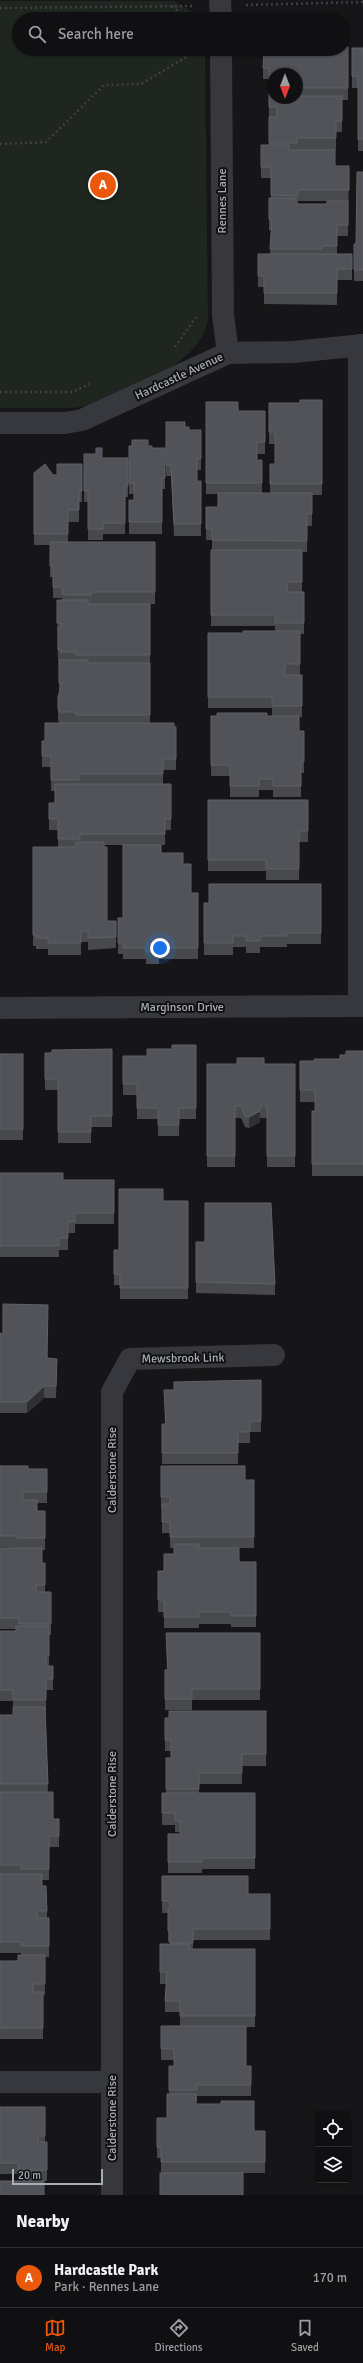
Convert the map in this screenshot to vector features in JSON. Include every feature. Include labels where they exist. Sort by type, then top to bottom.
[{"type":"street","name":"Rennes Lane","points":[[221,56],[223,315],[228,353]]},
{"type":"street","name":"Hardcastle Avenue","points":[[0,423],[65,423],[82,420],[228,353],[294,352],[361,345]]},
{"type":"street","points":[[361,345],[361,1006]]},
{"type":"street","name":"Marginson Drive","points":[[0,1008],[361,1006]]},
{"type":"street","name":"Mewsbrook Link","points":[[112,1392],[130,1359],[274,1355]]},
{"type":"street","name":"Calderstone Rise","points":[[112,1392],[112,2195]]},
{"type":"street","points":[[0,2082],[112,2082]]},
{"type":"path","points":[[0,8],[172,6],[221,8],[363,2]]},
{"type":"path","points":[[172,6],[179,12]]},
{"type":"path","points":[[0,144],[46,142],[104,85],[141,84],[188,56]]},
{"type":"path","points":[[172,350],[196,317],[223,315]]},
{"type":"path","points":[[0,392],[72,392],[92,383]]},
{"type":"shaded area","points":[[0,1],[174,1],[192,12],[12,12],[12,56],[205,56],[208,321],[205,330],[191,351],[165,371],[134,387],[87,406],[73,408],[0,408]]},
{"type":"building","points":[[352,48],[363,48],[363,139],[358,139],[358,76],[352,76]]},
{"type":"building","points":[[264,56],[348,56],[348,88],[303,88],[303,68],[263,68]]},
{"type":"building","points":[[303,96],[342,96],[342,121],[336,121],[336,138],[297,138],[297,143],[269,143],[269,117],[277,117],[277,107],[269,107],[269,104],[303,104]]},
{"type":"building","points":[[261,145],[289,145],[289,150],[335,150],[335,166],[349,166],[349,190],[298,190],[298,196],[271,195],[271,167],[261,167]]},
{"type":"building","points":[[357,172],[363,172],[363,270],[354,270],[354,244],[356,244]]},
{"type":"building","points":[[269,198],[296,198],[296,204],[327,204],[327,201],[348,201],[348,225],[337,225],[337,246],[322,246],[322,249],[270,249],[272,219],[269,219]]},
{"type":"building","points":[[258,254],[352,254],[352,269],[337,269],[337,293],[264,293],[264,276],[258,276]]},
{"type":"building","points":[[300,400],[322,400],[322,484],[270,484],[270,464],[275,464],[275,432],[269,432],[269,403],[300,403]]},
{"type":"building","points":[[206,402],[238,402],[238,411],[265,411],[265,442],[257,442],[257,460],[262,460],[262,483],[206,483]]},
{"type":"building","points":[[166,422],[185,422],[185,427],[189,427],[189,430],[201,430],[201,459],[197,459],[197,481],[201,481],[201,524],[174,524],[171,465],[166,465]]},
{"type":"building","points":[[132,440],[148,440],[148,446],[152,446],[152,448],[165,448],[165,478],[162,478],[162,522],[129,522],[129,500],[134,500],[134,483],[129,483],[129,446],[132,446]]},
{"type":"building","points":[[96,448],[102,448],[102,458],[128,458],[128,486],[125,486],[125,523],[103,523],[103,529],[88,529],[88,491],[84,491],[84,454],[96,454]]},
{"type":"building","points":[[45,464],[53,475],[57,475],[57,464],[82,464],[82,491],[79,491],[79,510],[68,510],[68,534],[34,534],[34,473]]},
{"type":"building","points":[[218,493],[312,493],[312,514],[307,514],[307,541],[212,540],[212,529],[206,529],[206,507],[218,507]]},
{"type":"building","points":[[50,542],[155,542],[155,592],[91,592],[91,595],[62,594],[62,587],[53,587],[53,566],[50,566]]},
{"type":"building","points":[[211,550],[302,550],[302,582],[287,582],[287,592],[304,592],[304,623],[275,623],[275,615],[211,615]]},
{"type":"building","points":[[57,600],[88,600],[88,604],[150,604],[150,655],[76,655],[76,652],[61,652],[61,650],[58,650],[58,627],[61,627],[61,623],[57,623]]},
{"type":"building","points":[[243,631],[300,631],[300,664],[285,664],[285,675],[302,675],[302,706],[272,706],[272,697],[208,697],[208,633],[243,633]]},
{"type":"building","points":[[59,660],[88,660],[88,663],[150,663],[150,715],[76,715],[76,712],[59,712],[58,697],[62,683],[59,683]]},
{"type":"building","points":[[217,713],[267,713],[267,716],[299,716],[299,731],[304,731],[304,762],[301,762],[301,786],[273,786],[273,779],[259,779],[259,786],[230,786],[230,765],[211,765],[211,716],[217,716]]},
{"type":"building","points":[[45,723],[174,723],[174,727],[176,727],[176,759],[163,759],[163,774],[79,774],[79,780],[51,780],[51,756],[42,756],[42,741],[45,741]]},
{"type":"building","points":[[55,784],[171,784],[171,819],[165,819],[165,834],[80,834],[80,839],[58,839],[58,819],[49,819],[49,803],[55,803]]},
{"type":"building","points":[[208,800],[308,800],[308,831],[299,831],[299,869],[266,869],[266,860],[208,860]]},
{"type":"building","points":[[76,842],[104,842],[104,847],[107,847],[107,921],[116,921],[116,937],[88,938],[88,931],[81,931],[81,943],[48,943],[48,938],[36,938],[36,935],[33,935],[33,847],[76,847]]},
{"type":"building","points":[[123,845],[161,845],[161,853],[183,853],[183,864],[191,864],[191,893],[198,893],[198,948],[159,948],[159,952],[146,952],[146,948],[123,948],[123,943],[118,943],[118,918],[123,918]]},
{"type":"building","points":[[209,884],[321,884],[321,933],[287,933],[287,936],[260,936],[260,941],[246,941],[246,936],[233,936],[233,943],[204,943],[204,903],[209,903]]},
{"type":"building","points":[[172,1045],[196,1045],[196,1108],[179,1108],[179,1125],[158,1125],[158,1108],[137,1108],[137,1084],[123,1084],[123,1056],[147,1056],[147,1049],[172,1049]]},
{"type":"building","points":[[112,1049],[112,1116],[91,1116],[91,1132],[58,1132],[58,1079],[45,1079],[45,1053],[52,1053],[52,1050]]},
{"type":"building","points":[[346,1051],[363,1051],[363,1164],[312,1164],[312,1111],[315,1111],[315,1090],[300,1090],[300,1061],[314,1061],[314,1059],[340,1059],[340,1055],[346,1055]]},
{"type":"building","points":[[0,1054],[23,1054],[23,1129],[0,1129]]},
{"type":"building","points":[[237,1058],[264,1058],[264,1064],[295,1064],[295,1156],[267,1156],[267,1106],[260,1106],[260,1111],[249,1117],[245,1116],[241,1106],[235,1106],[235,1156],[207,1156],[207,1064],[237,1064]]},
{"type":"building","points":[[0,1173],[63,1173],[63,1180],[114,1180],[114,1213],[75,1213],[75,1222],[68,1222],[68,1238],[59,1238],[59,1246],[0,1246]]},
{"type":"building","points":[[119,1189],[163,1189],[163,1201],[188,1201],[188,1288],[120,1288],[120,1274],[114,1274],[114,1250],[119,1250]]},
{"type":"building","points":[[205,1203],[271,1203],[275,1284],[196,1282],[196,1242],[205,1242]]},
{"type":"building","points":[[3,1304],[48,1305],[47,1358],[57,1359],[56,1386],[44,1386],[27,1402],[0,1402],[0,1333],[3,1334]]},
{"type":"building","points":[[261,1380],[261,1421],[250,1421],[250,1432],[238,1432],[238,1453],[162,1453],[162,1424],[166,1424],[164,1390],[174,1390],[174,1382]]},
{"type":"building","points":[[0,1466],[28,1466],[28,1469],[47,1469],[47,1492],[23,1492],[23,1500],[37,1500],[37,1511],[45,1511],[45,1538],[17,1538],[17,1536],[0,1536]]},
{"type":"building","points":[[161,1466],[245,1466],[245,1480],[254,1480],[254,1537],[170,1537],[170,1522],[162,1522],[162,1504],[170,1504],[170,1497],[161,1497]]},
{"type":"building","points":[[174,1544],[199,1544],[199,1548],[239,1548],[239,1562],[256,1562],[256,1616],[231,1616],[231,1612],[199,1612],[199,1617],[164,1617],[164,1600],[158,1600],[158,1571],[164,1571],[164,1554],[174,1554]]},
{"type":"building","points":[[0,1548],[42,1548],[42,1563],[45,1563],[45,1585],[36,1585],[36,1592],[51,1592],[51,1624],[19,1624],[19,1618],[0,1618]]},
{"type":"building","points":[[16,1626],[49,1626],[49,1656],[46,1656],[46,1666],[53,1666],[53,1679],[46,1679],[46,1700],[13,1700],[13,1690],[0,1690],[0,1631],[16,1631]]},
{"type":"building","points":[[166,1633],[260,1633],[260,1689],[192,1689],[192,1699],[165,1699],[165,1670],[168,1670]]},
{"type":"building","points":[[13,1707],[45,1707],[48,1784],[0,1784],[0,1715],[13,1715]]},
{"type":"building","points":[[169,1711],[266,1711],[266,1754],[242,1754],[242,1773],[199,1773],[199,1789],[166,1789],[166,1758],[171,1758],[171,1740],[165,1740],[165,1718],[169,1718]]},
{"type":"building","points":[[0,1792],[53,1792],[53,1819],[59,1819],[59,1836],[49,1836],[49,1869],[21,1869],[21,1865],[0,1865]]},
{"type":"building","points":[[162,1793],[255,1793],[255,1858],[202,1858],[202,1862],[168,1862],[168,1834],[180,1834],[180,1821],[175,1821],[175,1813],[162,1813]]},
{"type":"building","points":[[0,1874],[42,1874],[42,1886],[46,1886],[47,1911],[37,1911],[37,1918],[49,1918],[49,1946],[21,1946],[21,1942],[0,1942]]},
{"type":"building","points":[[162,1876],[248,1876],[248,1894],[270,1894],[270,1929],[193,1929],[193,1943],[170,1943],[170,1931],[168,1931],[168,1908],[170,1908],[170,1901],[162,1901]]},
{"type":"building","points":[[160,1944],[189,1944],[189,1949],[255,1949],[255,2016],[180,2016],[180,2001],[165,2001],[167,1972],[160,1972]]},
{"type":"building","points":[[18,1955],[45,1955],[45,1984],[33,1984],[33,1992],[43,1992],[43,2028],[0,2028],[0,1961],[18,1961]]},
{"type":"building","points":[[161,2026],[246,2026],[246,2066],[251,2066],[251,2085],[197,2085],[197,2090],[169,2090],[169,2066],[174,2066],[174,2049],[161,2049]]},
{"type":"building","points":[[167,2094],[196,2094],[196,2104],[221,2104],[221,2101],[254,2101],[254,2131],[265,2131],[265,2162],[161,2162],[161,2147],[157,2147],[157,2118],[167,2118]]},
{"type":"building","points":[[0,2107],[45,2107],[45,2136],[38,2136],[38,2142],[47,2142],[47,2170],[18,2170],[18,2163],[0,2163]]},
{"type":"building","points":[[160,2173],[243,2173],[243,2195],[160,2195]]},
{"type":"building","points":[[0,2181],[44,2181],[44,2195],[0,2195]]},
{"type":"place","name":"Hardcastle Park","points":[[103,185]]}]
